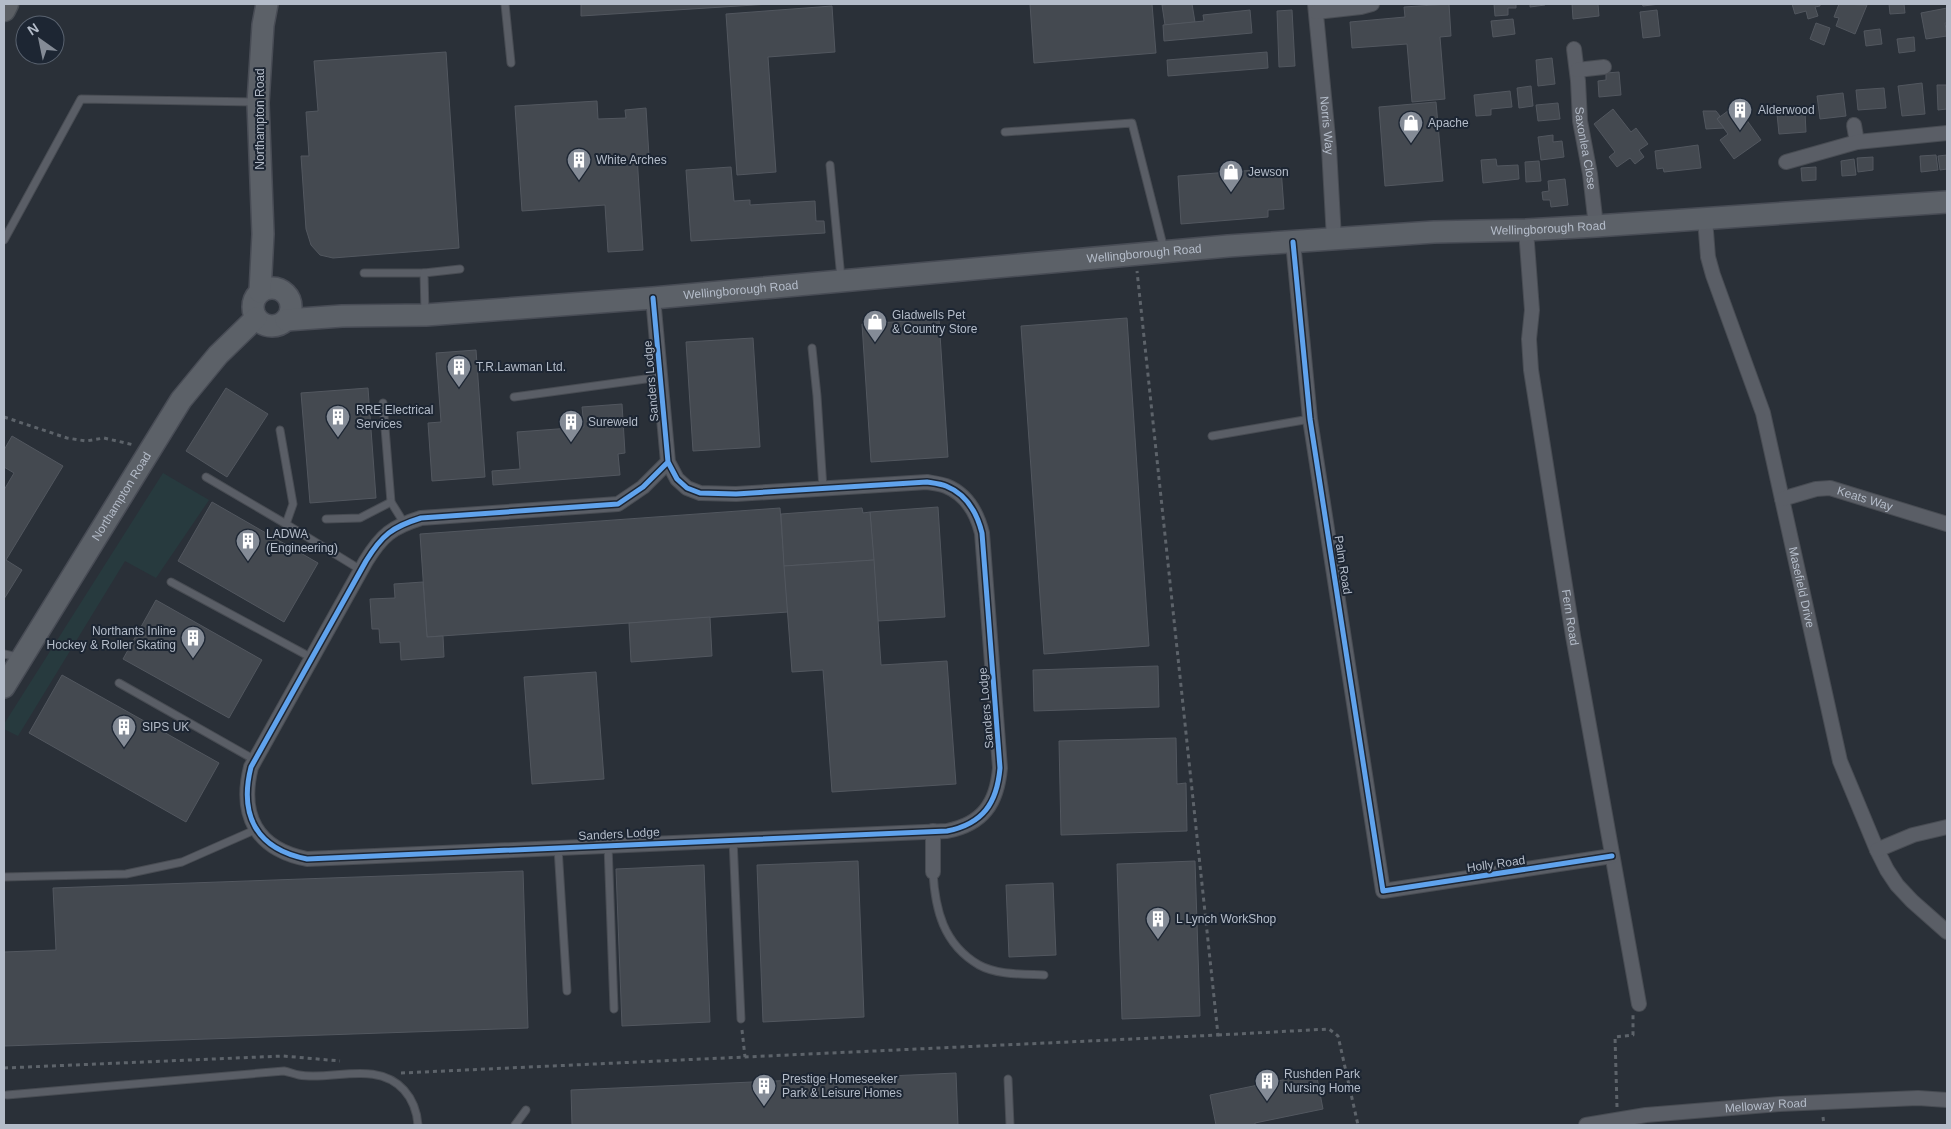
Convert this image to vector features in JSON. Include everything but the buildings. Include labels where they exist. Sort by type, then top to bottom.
[{"type":"highway","points":[[4,10],[7,4]]},
{"type":"main road","name":"Northampton Road","points":[[267,4],[263,25],[258,102],[263,234],[268,290]]},
{"type":"main road","name":"Wellingborough Road","points":[[289,312],[342,316],[426,314],[653,298],[1334,238],[1596,226],[1947,202]]},
{"type":"main road","points":[[268,290],[282,291],[289,297],[289,312],[281,324],[270,326],[263,324],[256,318],[253,312],[255,298],[268,290]]},
{"type":"main road","name":"Northampton Road","points":[[4,686],[13,656],[181,400],[196,379],[256,318]]},
{"type":"street","name":"Norris Way","points":[[1334,238],[1329,148],[1316,8],[1361,7],[1372,4]]},
{"type":"street","name":"Saxonlea Close","points":[[1574,49],[1580,121],[1590,174],[1596,226]]},
{"type":"street","points":[[1577,70],[1604,67]]},
{"type":"street","points":[[1854,125],[1857,142]]},
{"type":"street","points":[[1786,162],[1857,142],[1947,133]]},
{"type":"street","name":"Masefield Drive","points":[[1705,219],[1708,257],[1713,275],[1759,401],[1840,761],[1877,850],[1897,885],[1947,932]]},
{"type":"street","name":"Fern Road","points":[[1526,230],[1532,310],[1528,339],[1531,370],[1574,636],[1639,1004]]},
{"type":"street","name":"Palm Road","points":[[1293,242],[1310,419],[1383,890]]},
{"type":"street","name":"Sanders Lodge","points":[[653,298],[668,462],[677,479],[687,488],[700,493],[736,494],[927,482],[946,486],[963,497],[974,511],[982,533],[1000,768],[999,784],[995,797],[985,811],[974,821],[961,828],[933,831],[307,859],[291,856],[264,839],[252,821],[247,795],[251,767],[377,543],[391,530],[404,523],[421,518],[618,504],[642,487],[668,462]]},
{"type":"street","name":"Keats Way","points":[[1782,499],[1816,489],[1830,488],[1947,524]]},
{"type":"street","points":[[1877,850],[1913,835],[1947,827]]},
{"type":"street","points":[[933,831],[933,872]]},
{"type":"street","name":"Holly Road","points":[[1383,890],[1612,856]]},
{"type":"street","name":"Melloway Road","points":[[1586,1125],[1646,1115],[1780,1104],[1918,1098],[1947,1100]]},
{"type":"lane","points":[[505,4],[512,63]]},
{"type":"lane","points":[[4,240],[81,99],[258,102]]},
{"type":"lane","points":[[1005,132],[1132,123],[1165,252]]},
{"type":"lane","points":[[830,165],[842,281]]},
{"type":"lane","points":[[364,273],[424,273],[460,269]]},
{"type":"lane","points":[[424,273],[426,314]]},
{"type":"lane","points":[[812,348],[823,489]]},
{"type":"lane","points":[[514,397],[660,377]]},
{"type":"lane","points":[[383,403],[391,502],[404,523]]},
{"type":"lane","points":[[1212,436],[1310,419]]},
{"type":"lane","points":[[280,430],[293,504],[286,524]]},
{"type":"lane","points":[[206,477],[362,570]]},
{"type":"lane","points":[[326,519],[360,518],[391,502]]},
{"type":"lane","points":[[171,582],[312,658]]},
{"type":"lane","points":[[120,683],[255,760]]},
{"type":"lane","points":[[4,877],[126,874],[182,862],[257,829]]},
{"type":"lane","points":[[733,839],[741,1019]]},
{"type":"lane","points":[[608,845],[614,1009]]},
{"type":"lane","points":[[558,847],[567,990]]},
{"type":"lane","points":[[933,872],[938,912],[945,931],[960,949],[979,965],[993,970],[1016,974],[1044,975]]},
{"type":"lane","points":[[7,1095],[284,1071],[300,1076],[363,1073],[385,1076],[397,1084],[408,1095],[416,1111],[418,1125]]},
{"type":"lane","points":[[1008,1078],[1010,1125]]},
{"type":"lane","points":[[514,1125],[526,1110]]},
{"type":"path","points":[[1135,256],[1218,1035]]},
{"type":"path","points":[[4,417],[67,438],[86,440],[104,438],[151,448]]},
{"type":"path","points":[[1618,1120],[1615,1037],[1633,1035],[1632,1017],[1639,1004]]},
{"type":"path","points":[[741,1019],[745,1057]]},
{"type":"path","points":[[385,1076],[406,1073],[1329,1030],[1338,1036],[1358,1125]]},
{"type":"path","points":[[4,1068],[283,1056],[343,1062]]},
{"type":"green space","points":[[163,473],[209,500],[156,578],[125,561],[18,736],[4,729],[4,724]]},
{"type":"cycle path","points":[[1293,242],[1310,419],[1383,891],[1612,856]]},
{"type":"cycle path","points":[[653,298],[668,462],[677,479],[687,488],[700,493],[736,494],[927,482],[944,485],[953,489],[965,499],[974,511],[982,533],[1000,768],[996,792],[986,810],[970,823],[947,831],[307,859],[289,854],[275,847],[264,838],[255,827],[250,815],[248,784],[251,767],[366,561],[383,538],[402,525],[421,518],[618,504],[643,487],[668,462]]},
{"type":"place","name":"Alderwood","points":[[1740,131]]},
{"type":"place","name":"Apache","points":[[1411,144]]},
{"type":"place","name":"White Arches","points":[[579,181]]},
{"type":"place","name":"Jewson","points":[[1231,193]]},
{"type":"place","name":"Gladwells Pet & Country Store","points":[[875,343]]},
{"type":"place","name":"T.R.Lawman Ltd.","points":[[459,388]]},
{"type":"place","name":"RRE Electrical Services","points":[[338,438]]},
{"type":"place","name":"Sureweld","points":[[571,443]]},
{"type":"place","name":"LADWA (Engineering)","points":[[248,562]]},
{"type":"place","name":"Northants Inline Hockey & Roller Skating","points":[[193,659]]},
{"type":"place","name":"SIPS UK","points":[[124,748]]},
{"type":"place","name":"L Lynch WorkShop","points":[[1158,940]]},
{"type":"place","name":"Rushden Park Nursing Home","points":[[1267,1102]]},
{"type":"place","name":"Prestige Homeseeker Park & Leisure Homes","points":[[764,1107]]}]
